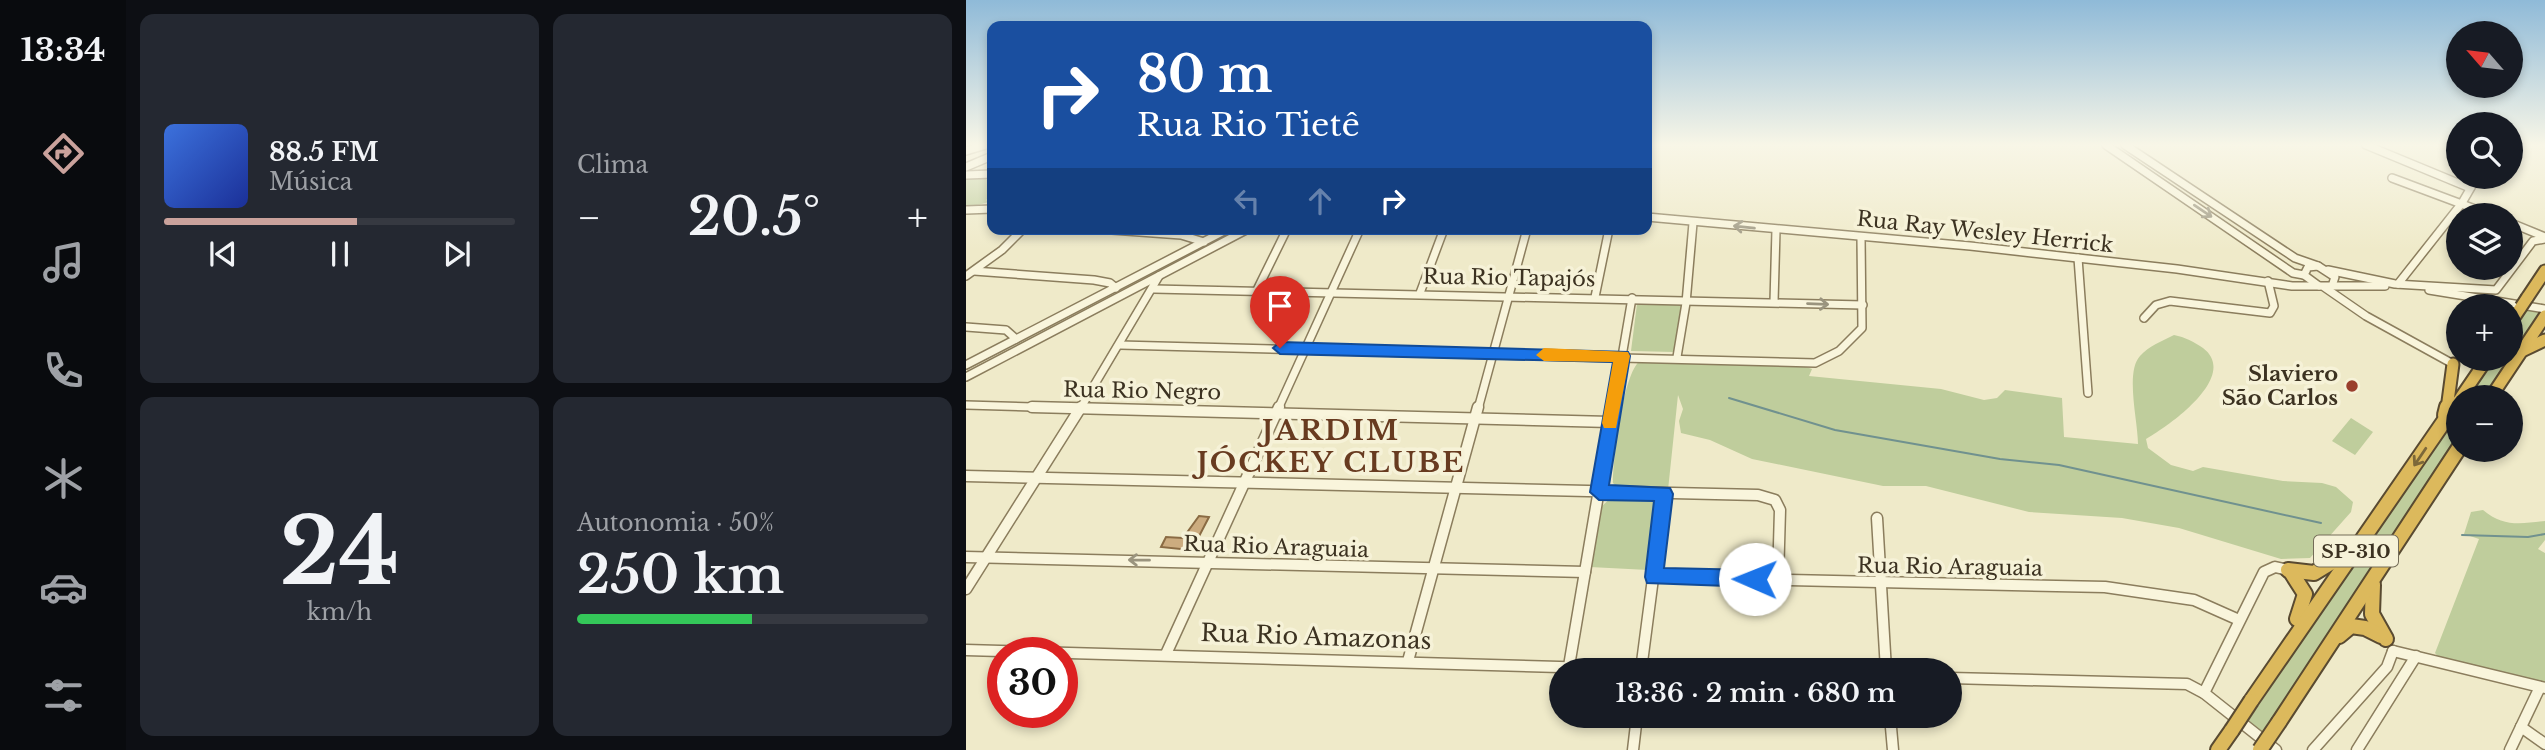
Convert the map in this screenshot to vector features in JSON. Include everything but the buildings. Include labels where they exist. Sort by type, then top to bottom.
[{"type":"highway","points":[[2523,302],[2545,271]]},
{"type":"highway","points":[[2523,348],[2545,316]]},
{"type":"highway","points":[[2523,351],[2545,340]]},
{"type":"highway","points":[[2436,433],[2446,413],[2453,371]]},
{"type":"highway","name":"SP-310","points":[[2218,750],[2288,644],[2446,419]]},
{"type":"highway","name":"SP-310","points":[[2260,750],[2450,462]]},
{"type":"highway","points":[[2288,570],[2297,574],[2320,574],[2362,542]]},
{"type":"highway","points":[[2389,553],[2369,599],[2373,621],[2390,645]]},
{"type":"highway","points":[[2288,570],[2306,590],[2308,598],[2288,644]]},
{"type":"highway","points":[[2317,664],[2351,626],[2365,628],[2390,645]]},
{"type":"street","points":[[2157,180],[2293,273],[2304,275],[2325,286],[2366,316],[2446,360]]},
{"type":"street","points":[[2177,180],[2286,253],[2328,270],[2545,309]]},
{"type":"street","points":[[2398,180],[2462,203],[2469,189]]},
{"type":"street","points":[[966,211],[987,209]]},
{"type":"street","name":"Rua Ray Wesley Herrick","points":[[1652,218],[2078,258],[2271,282],[2325,286],[2397,284],[2496,290],[2533,241],[2545,238]]},
{"type":"street","points":[[1677,357],[1693,223]]},
{"type":"street","points":[[2397,284],[2446,223]]},
{"type":"street","points":[[2523,228],[2545,238]]},
{"type":"street","points":[[2533,232],[2545,228]]},
{"type":"street","points":[[1774,302],[1776,230]]},
{"type":"street","points":[[966,276],[1016,235]]},
{"type":"street","points":[[1181,235],[1204,242]]},
{"type":"street","points":[[966,365],[1217,235]]},
{"type":"street","points":[[966,377],[1237,235]]},
{"type":"street","points":[[1257,290],[1284,235]]},
{"type":"street","points":[[1166,654],[1357,235]]},
{"type":"street","points":[[1420,293],[1442,235]]},
{"type":"street","points":[[1408,661],[1431,569],[1525,235]]},
{"type":"street","points":[[1595,297],[1608,235]]},
{"type":"street","points":[[1120,345],[1677,357],[1805,363],[1822,361],[1839,351],[1862,328],[1861,237]]},
{"type":"street","points":[[2078,258],[2088,393]]},
{"type":"street","points":[[2144,318],[2156,305],[2170,301],[2270,313],[2274,306],[2271,282],[2294,281],[2304,275],[2308,267],[2318,266]]},
{"type":"street","points":[[2325,286],[2336,280],[2328,270]]},
{"type":"street","points":[[974,271],[1094,280],[1110,283],[1115,288]]},
{"type":"street","points":[[966,589],[1120,345],[1159,276]]},
{"type":"street","name":"Rua Rio Tapajós","points":[[1154,289],[1863,305]]},
{"type":"street","points":[[1570,658],[1632,298]]},
{"type":"street","points":[[966,327],[1006,330],[1014,334],[1016,340]]},
{"type":"street","name":"Rua Rio Negro","points":[[966,405],[1610,422]]},
{"type":"street","points":[[966,475],[1758,495],[1778,504],[1782,527],[1779,579]]},
{"type":"street","points":[[1643,658],[1664,494]]},
{"type":"street","points":[[1877,518],[1885,658]]},
{"type":"street","name":"Rua Rio Araguaia","points":[[966,556],[1585,572]]},
{"type":"street","points":[[2204,693],[2264,572],[2275,567],[2288,570]]},
{"type":"street","name":"Rua Rio Araguaia","points":[[1654,577],[2129,589],[2224,610],[2239,620]]},
{"type":"street","points":[[2313,750],[2387,667],[2390,645],[2416,656],[2542,688],[2510,750]]},
{"type":"street","name":"Rua Rio Amazonas","points":[[966,650],[1549,665]]},
{"type":"street","points":[[2357,750],[2416,656]]},
{"type":"street","points":[[1962,678],[2188,684],[2204,693],[2276,750]]},
{"type":"street","points":[[2521,727],[2545,744]]},
{"type":"street","points":[[1633,750],[1636,728]]},
{"type":"street","points":[[1891,728],[1893,750]]},
{"type":"green space","points":[[966,180],[987,180],[987,203],[966,208]]},
{"type":"green space","points":[[1642,302],[1682,305],[1674,352],[1631,351],[1637,304]]},
{"type":"green space","points":[[2527,308],[2542,310],[2523,340],[2523,314]]},
{"type":"green space","points":[[2174,335],[2203,348],[2212,359],[2213,372],[2207,386],[2184,412],[2146,439],[2148,448],[2171,465],[2193,471],[2203,467],[2336,487],[2353,502],[2351,512],[2310,558],[2281,559],[2179,528],[2122,518],[2029,512],[1926,486],[1883,486],[1752,459],[1710,440],[1681,433],[1679,421],[1683,409],[1678,395],[1668,490],[1617,487],[1613,483],[1624,399],[1634,369],[1640,361],[1806,367],[1812,369],[1809,376],[1941,389],[1984,400],[1997,398],[2005,390],[2062,398],[2064,437],[2138,444],[2133,385],[2136,363],[2147,349]]},
{"type":"green space","points":[[2485,371],[2503,371],[2495,385],[2475,385]]},
{"type":"green space","points":[[2351,418],[2373,432],[2355,455],[2332,441]]},
{"type":"green space","points":[[2446,429],[2446,458],[2263,734],[2248,721]]},
{"type":"green space","points":[[1613,496],[1652,497],[1657,500],[1648,570],[1590,567],[1602,506]]},
{"type":"green space","points":[[2483,510],[2505,522],[2545,521],[2545,540],[2538,549],[2545,553],[2545,685],[2441,660],[2435,653],[2479,539],[2464,534],[2471,512]]},
{"type":"waterway","points":[[1729,398],[1835,430],[2000,459],[2059,465],[2321,523]]},
{"type":"waterway","points":[[2462,535],[2528,537],[2545,534]]},
{"type":"slow traffic","points":[[1544,355],[1622,356],[1610,423]]},
{"type":"place","name":"Slaviero São Carlos","points":[[2352,386]]},
{"type":"district","name":"JARDIM JÓCKEY CLUBE","points":[[1331,446]]},
{"type":"route","points":[[1280,348],[1622,356],[1599,492],[1664,494],[1654,577],[1755,579]]}]
